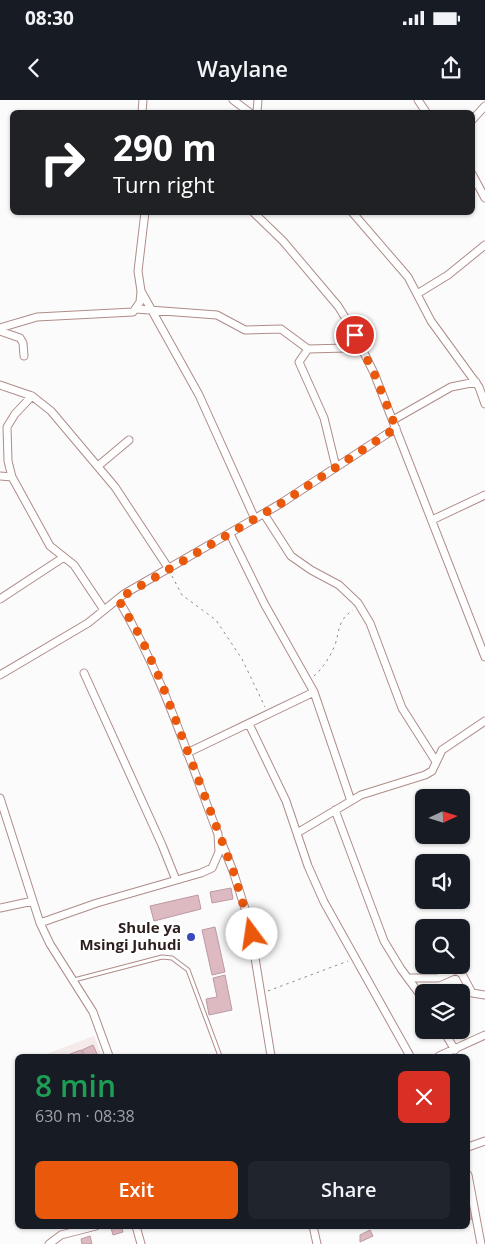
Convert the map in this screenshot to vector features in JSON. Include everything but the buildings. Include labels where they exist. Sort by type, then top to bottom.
[{"type":"street","points":[[233,100],[246,110]]},
{"type":"street","points":[[475,117],[485,105],[482,100]]},
{"type":"street","points":[[475,180],[485,198]]},
{"type":"street","points":[[145,215],[138,272],[141,291],[199,395],[254,519]]},
{"type":"street","points":[[256,215],[283,241],[338,306],[355,335],[374,373],[393,420],[485,657]]},
{"type":"street","points":[[354,215],[382,250],[403,270],[432,321],[476,382],[485,404]]},
{"type":"street","points":[[417,294],[448,275],[485,245]]},
{"type":"street","points":[[136,309],[141,291]]},
{"type":"street","points":[[0,330],[37,317],[126,314],[136,309],[217,315],[245,330],[281,329],[308,349],[347,348],[355,335]]},
{"type":"street","points":[[0,330],[20,338],[23,342],[24,356]]},
{"type":"street","points":[[308,349],[299,362],[324,418],[336,467]]},
{"type":"street","points":[[393,420],[451,387],[476,382]]},
{"type":"street","points":[[0,385],[32,396],[50,411],[116,487],[169,569]]},
{"type":"street","points":[[32,396],[15,414],[7,428],[8,461],[12,477],[43,536],[50,546],[64,556],[82,575],[104,610]]},
{"type":"street","points":[[0,675],[88,624],[118,599],[264,514],[396,428]]},
{"type":"street","points":[[98,466],[129,440]]},
{"type":"street","points":[[0,476],[12,477]]},
{"type":"street","points":[[432,520],[485,495]]},
{"type":"street","points":[[264,514],[291,556],[310,570],[339,585],[360,606],[379,645],[402,708],[435,760]]},
{"type":"street","points":[[230,534],[265,605],[314,692],[351,801]]},
{"type":"street","points":[[0,599],[64,556]]},
{"type":"street","points":[[118,599],[140,636],[160,679],[233,870],[249,921],[271,1054]]},
{"type":"street","points":[[84,673],[176,880]]},
{"type":"street","points":[[187,753],[314,692]]},
{"type":"street","points":[[297,833],[361,795],[425,775],[432,771],[435,760],[442,750],[485,721]]},
{"type":"street","points":[[249,724],[286,800],[308,866],[324,902],[409,1054]]},
{"type":"street","points":[[0,798],[3,824],[40,923],[50,944],[93,1012],[109,1054]]},
{"type":"street","points":[[335,810],[384,941],[415,988]]},
{"type":"street","points":[[40,923],[97,903],[212,868],[219,852],[218,834]]},
{"type":"street","points":[[0,908],[33,901]]},
{"type":"street","points":[[408,978],[438,978],[456,970],[462,974],[472,993],[485,995]]},
{"type":"street","points":[[445,1054],[485,1035]]},
{"type":"street","points":[[449,1039],[456,1050]]},
{"type":"street","points":[[470,1146],[485,1141]]},
{"type":"street","points":[[470,1186],[481,1244]]},
{"type":"street","points":[[49,1244],[61,1234],[83,1229]]},
{"type":"street","points":[[137,1229],[141,1244]]},
{"type":"street","points":[[314,1229],[317,1244]]},
{"type":"lane","points":[[74,980],[162,957],[172,958],[188,970],[219,1054]]},
{"type":"path","points":[[169,569],[182,595],[216,620],[242,659],[269,714]]},
{"type":"path","points":[[308,682],[326,663],[334,646],[340,624],[360,606]]},
{"type":"path","points":[[260,993],[356,958]]},
{"type":"shaded area","points":[[94,1036],[101,1054],[46,1054]]},
{"type":"place","name":"Shule ya Msingi Juhudi","points":[[191,937]]},
{"type":"route","points":[[252,934],[233,870],[160,679],[140,636],[118,599],[280,504],[396,428],[374,373],[355,335]]}]
